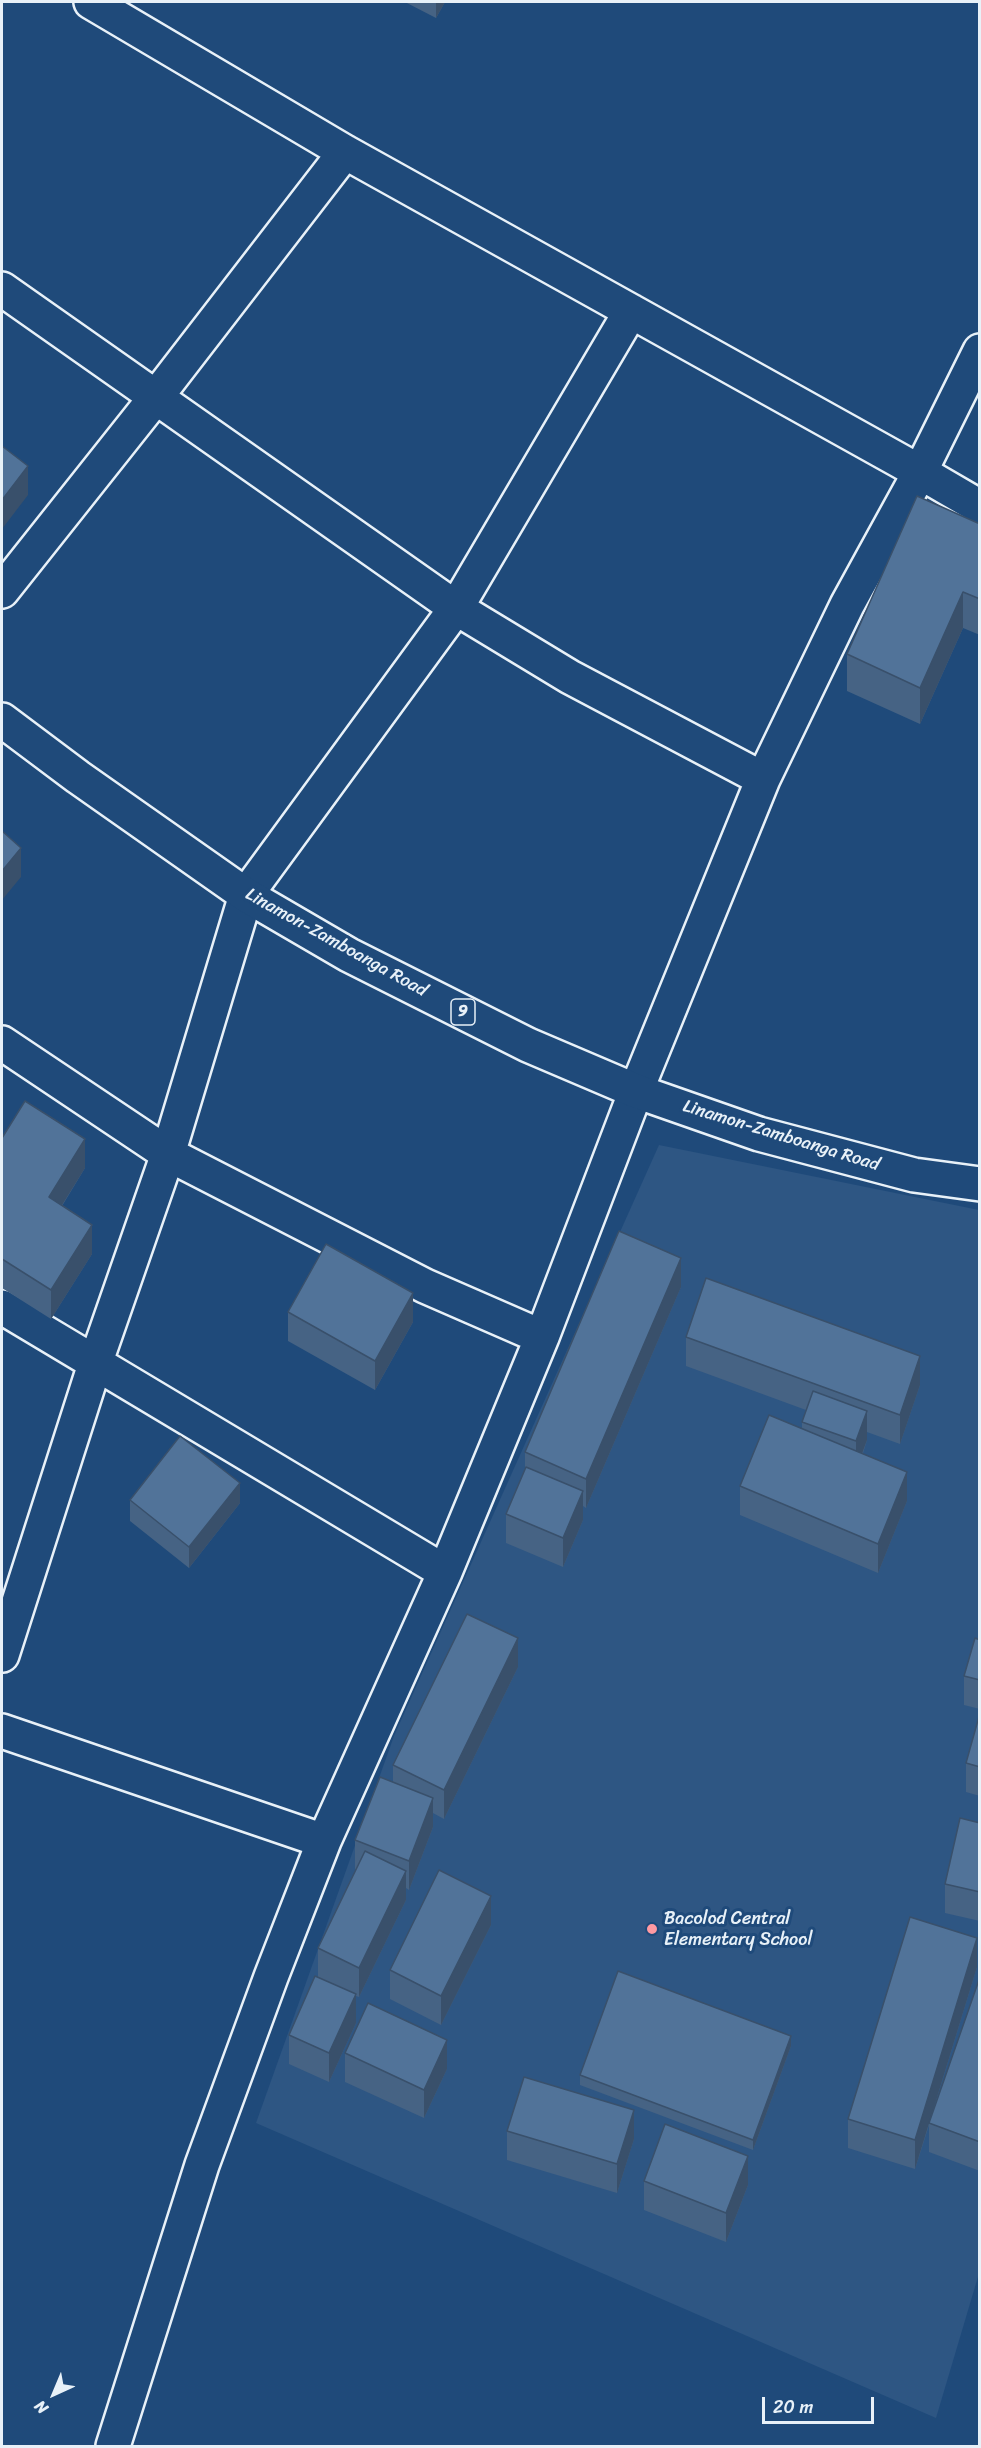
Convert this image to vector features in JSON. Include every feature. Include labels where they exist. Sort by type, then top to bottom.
[{"type":"main road","points":[[91,2],[345,152],[980,507]]},
{"type":"main road","points":[[2,591],[156,398],[345,152]]},
{"type":"main road","points":[[2,289],[456,608],[570,677],[763,779]]},
{"type":"main road","points":[[2,1655],[96,1361],[168,1154],[246,895],[456,608],[632,311]]},
{"type":"main road","points":[[113,2446],[202,2165],[324,1841],[445,1572],[542,1337],[636,1091],[763,779],[847,605],[920,472],[980,351]]},
{"type":"main road","name":"Linamon-Zamboanga Road","points":[[2,720],[78,777],[246,895],[360,960],[528,1045],[636,1091],[759,1134],[914,1175],[980,1184]]},
{"type":"main road","points":[[2,1043],[168,1154],[425,1286],[542,1337]]},
{"type":"main road","points":[[2,1307],[96,1361],[445,1572]]},
{"type":"main road","points":[[2,1731],[324,1841]]},
{"type":"shaded area","name":"Bacolod Central Elementary School","points":[[659,1145],[979,1210],[980,2270],[936,2418],[256,2123],[394,1736]]},
{"type":"building","points":[[2,446],[28,466],[2,500]]},
{"type":"building","points":[[917,496],[980,524],[980,599],[963,592],[920,688],[847,654]]},
{"type":"building","points":[[2,831],[21,848],[2,871]]},
{"type":"building","points":[[25,1101],[85,1139],[49,1197],[92,1225],[51,1290],[2,1259],[2,1138]]},
{"type":"building","points":[[619,1231],[681,1258],[586,1479],[525,1452]]},
{"type":"building","points":[[326,1244],[413,1293],[375,1361],[288,1312]]},
{"type":"building","points":[[706,1278],[920,1356],[900,1415],[686,1337]]},
{"type":"building","points":[[813,1391],[867,1411],[856,1441],[802,1422]]},
{"type":"building","points":[[769,1415],[907,1472],[878,1544],[740,1486]]},
{"type":"building","points":[[180,1436],[240,1483],[189,1547],[130,1500]]},
{"type":"building","points":[[526,1467],[583,1491],[563,1538],[506,1514]]},
{"type":"building","points":[[467,1614],[518,1638],[444,1790],[393,1765]]},
{"type":"building","points":[[975,1638],[980,1640],[980,1680],[964,1676]]},
{"type":"building","points":[[980,1713],[980,1767],[966,1763]]},
{"type":"building","points":[[380,1777],[433,1798],[409,1861],[355,1840]]},
{"type":"building","points":[[960,1818],[980,1823],[980,1892],[945,1884]]},
{"type":"building","points":[[365,1851],[406,1871],[359,1968],[318,1948]]},
{"type":"building","points":[[439,1870],[491,1896],[441,1996],[390,1970]]},
{"type":"building","points":[[910,1917],[977,1938],[915,2140],[848,2119]]},
{"type":"building","points":[[618,1971],[791,2036],[753,2140],[580,2075]]},
{"type":"building","points":[[315,1976],[356,1994],[329,2053],[289,2035]]},
{"type":"building","points":[[980,1977],[980,2142],[929,2123]]},
{"type":"building","points":[[368,2003],[447,2040],[424,2090],[345,2053]]},
{"type":"building","points":[[524,2077],[634,2110],[617,2164],[507,2131]]},
{"type":"building","points":[[665,2124],[748,2156],[726,2213],[644,2181]]},
{"type":"place","name":"Bacolod Central Elementary School","points":[[652,1929]]}]
